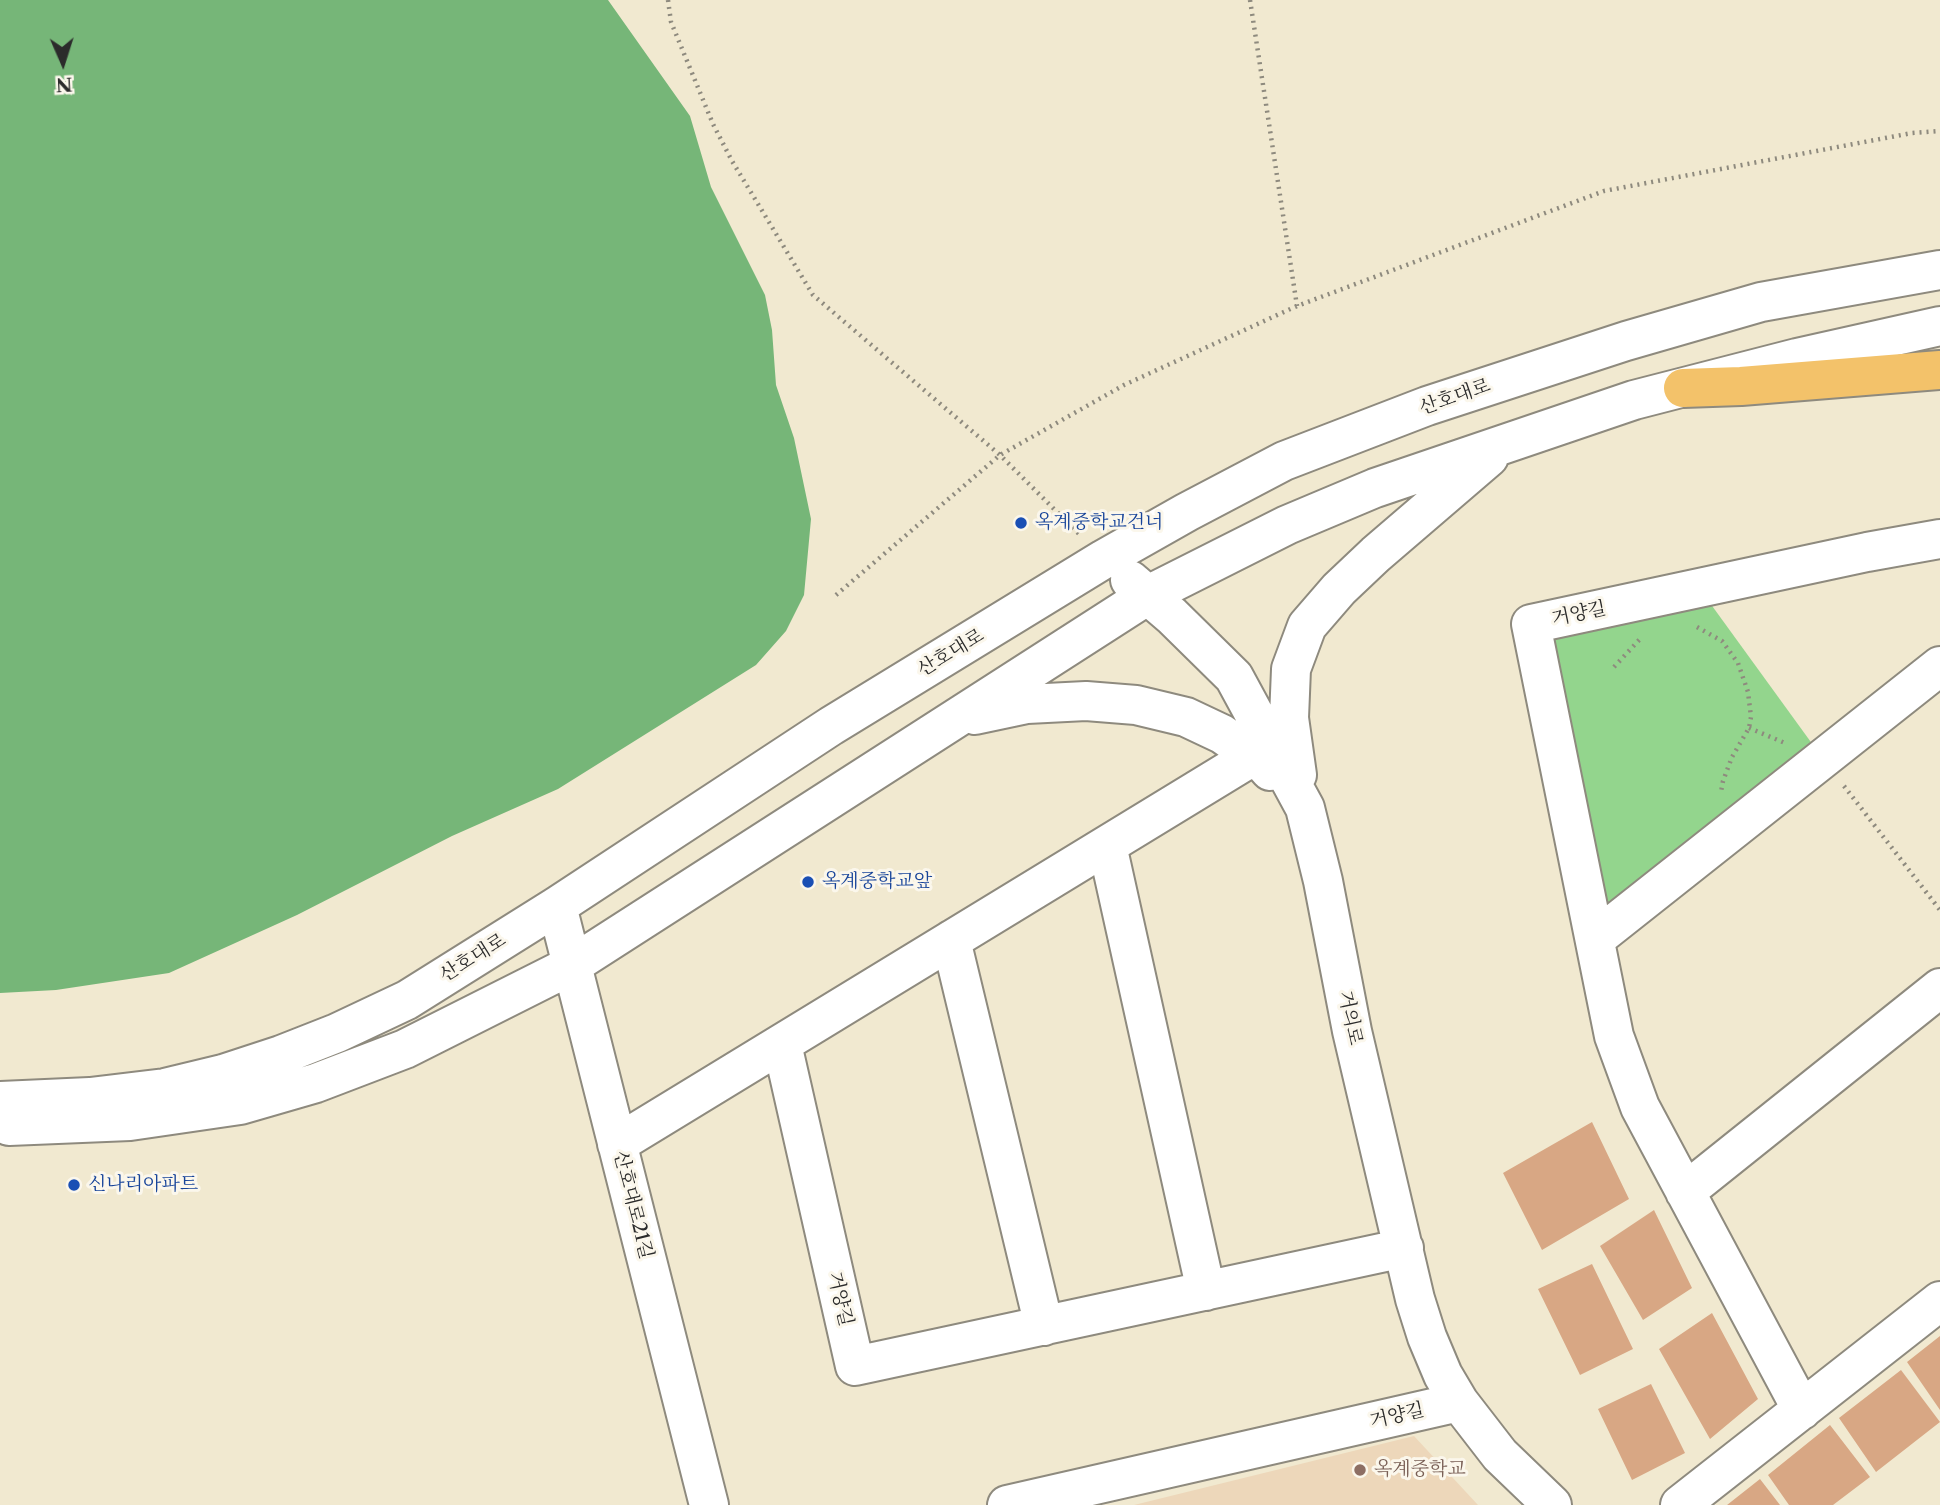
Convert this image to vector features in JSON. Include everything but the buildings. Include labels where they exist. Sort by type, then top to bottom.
[{"type":"highway","points":[[1683,387],[1741,386],[1940,370]]},
{"type":"street","name":"산호대로","points":[[0,1101],[90,1097],[165,1088],[223,1074],[337,1033],[407,1000],[557,906],[831,726],[1104,559],[1284,461],[1427,405],[1626,341],[1761,303],[1940,270]]},
{"type":"street","points":[[0,1148],[130,1121],[240,1105],[316,1083],[405,1049],[572,965],[1148,595],[1287,525],[1375,488],[1634,400],[1940,326]]},
{"type":"street","points":[[1305,808],[1295,764],[1289,718],[1291,669],[1307,626],[1339,589],[1376,554],[1507,443]]},
{"type":"street","name":"거양길","points":[[1802,1410],[1640,1107],[1614,1036],[1531,624],[1867,552],[1940,539]]},
{"type":"street","name":"거의로","points":[[1104,559],[1148,595],[1234,677],[1305,808],[1323,881],[1352,1031],[1427,1337],[1443,1375],[1459,1402],[1500,1455],[1552,1505]]},
{"type":"street","points":[[1595,939],[1940,666]]},
{"type":"street","points":[[951,720],[1027,704],[1086,701],[1136,705],[1186,717],[1222,734],[1253,756],[1305,808]]},
{"type":"street","points":[[617,1144],[1253,756]]},
{"type":"street","points":[[1107,845],[1206,1291]]},
{"type":"street","name":"산호대로21길","points":[[557,906],[709,1505]]},
{"type":"street","points":[[951,940],[1044,1326]]},
{"type":"street","points":[[1685,1192],[1940,988]]},
{"type":"street","name":"거양길","points":[[782,1044],[855,1366],[1404,1248]]},
{"type":"street","points":[[0,1084],[90,1097]]},
{"type":"street","points":[[0,1126],[130,1121]]},
{"type":"street","points":[[1680,1505],[1940,1301]]},
{"type":"street","name":"거양길","points":[[1007,1505],[1459,1402]]},
{"type":"path","points":[[668,0],[671,22],[713,124],[732,161],[813,295],[1000,455],[1104,559]]},
{"type":"path","points":[[1250,0],[1297,306]]},
{"type":"path","points":[[836,595],[1000,455],[1124,385],[1297,306],[1604,191],[1912,133],[1940,131]]},
{"type":"path","points":[[1692,626],[1701,628],[1721,641],[1738,663],[1748,692],[1751,717],[1748,731],[1732,757],[1723,781],[1720,801],[1726,835]]},
{"type":"path","points":[[1614,667],[1642,638]]},
{"type":"path","points":[[1822,759],[1940,910]]},
{"type":"shaded area","name":"옥계중학교","points":[[1414,1436],[1478,1505],[1134,1505]]},
{"type":"green space","points":[[0,0],[608,0],[690,116],[711,187],[765,295],[772,330],[776,385],[794,438],[811,519],[804,595],[786,631],[756,665],[558,789],[452,836],[297,915],[169,973],[56,990],[0,993]]},
{"type":"green space","points":[[1702,592],[1821,756],[1596,930],[1538,628]]},
{"type":"place","name":"옥계중학교건너","points":[[1021,523]]},
{"type":"place","name":"옥계중학교앞","points":[[808,882]]},
{"type":"place","name":"신나리아파트","points":[[74,1185]]},
{"type":"place","name":"옥계중학교","points":[[1360,1470]]}]
